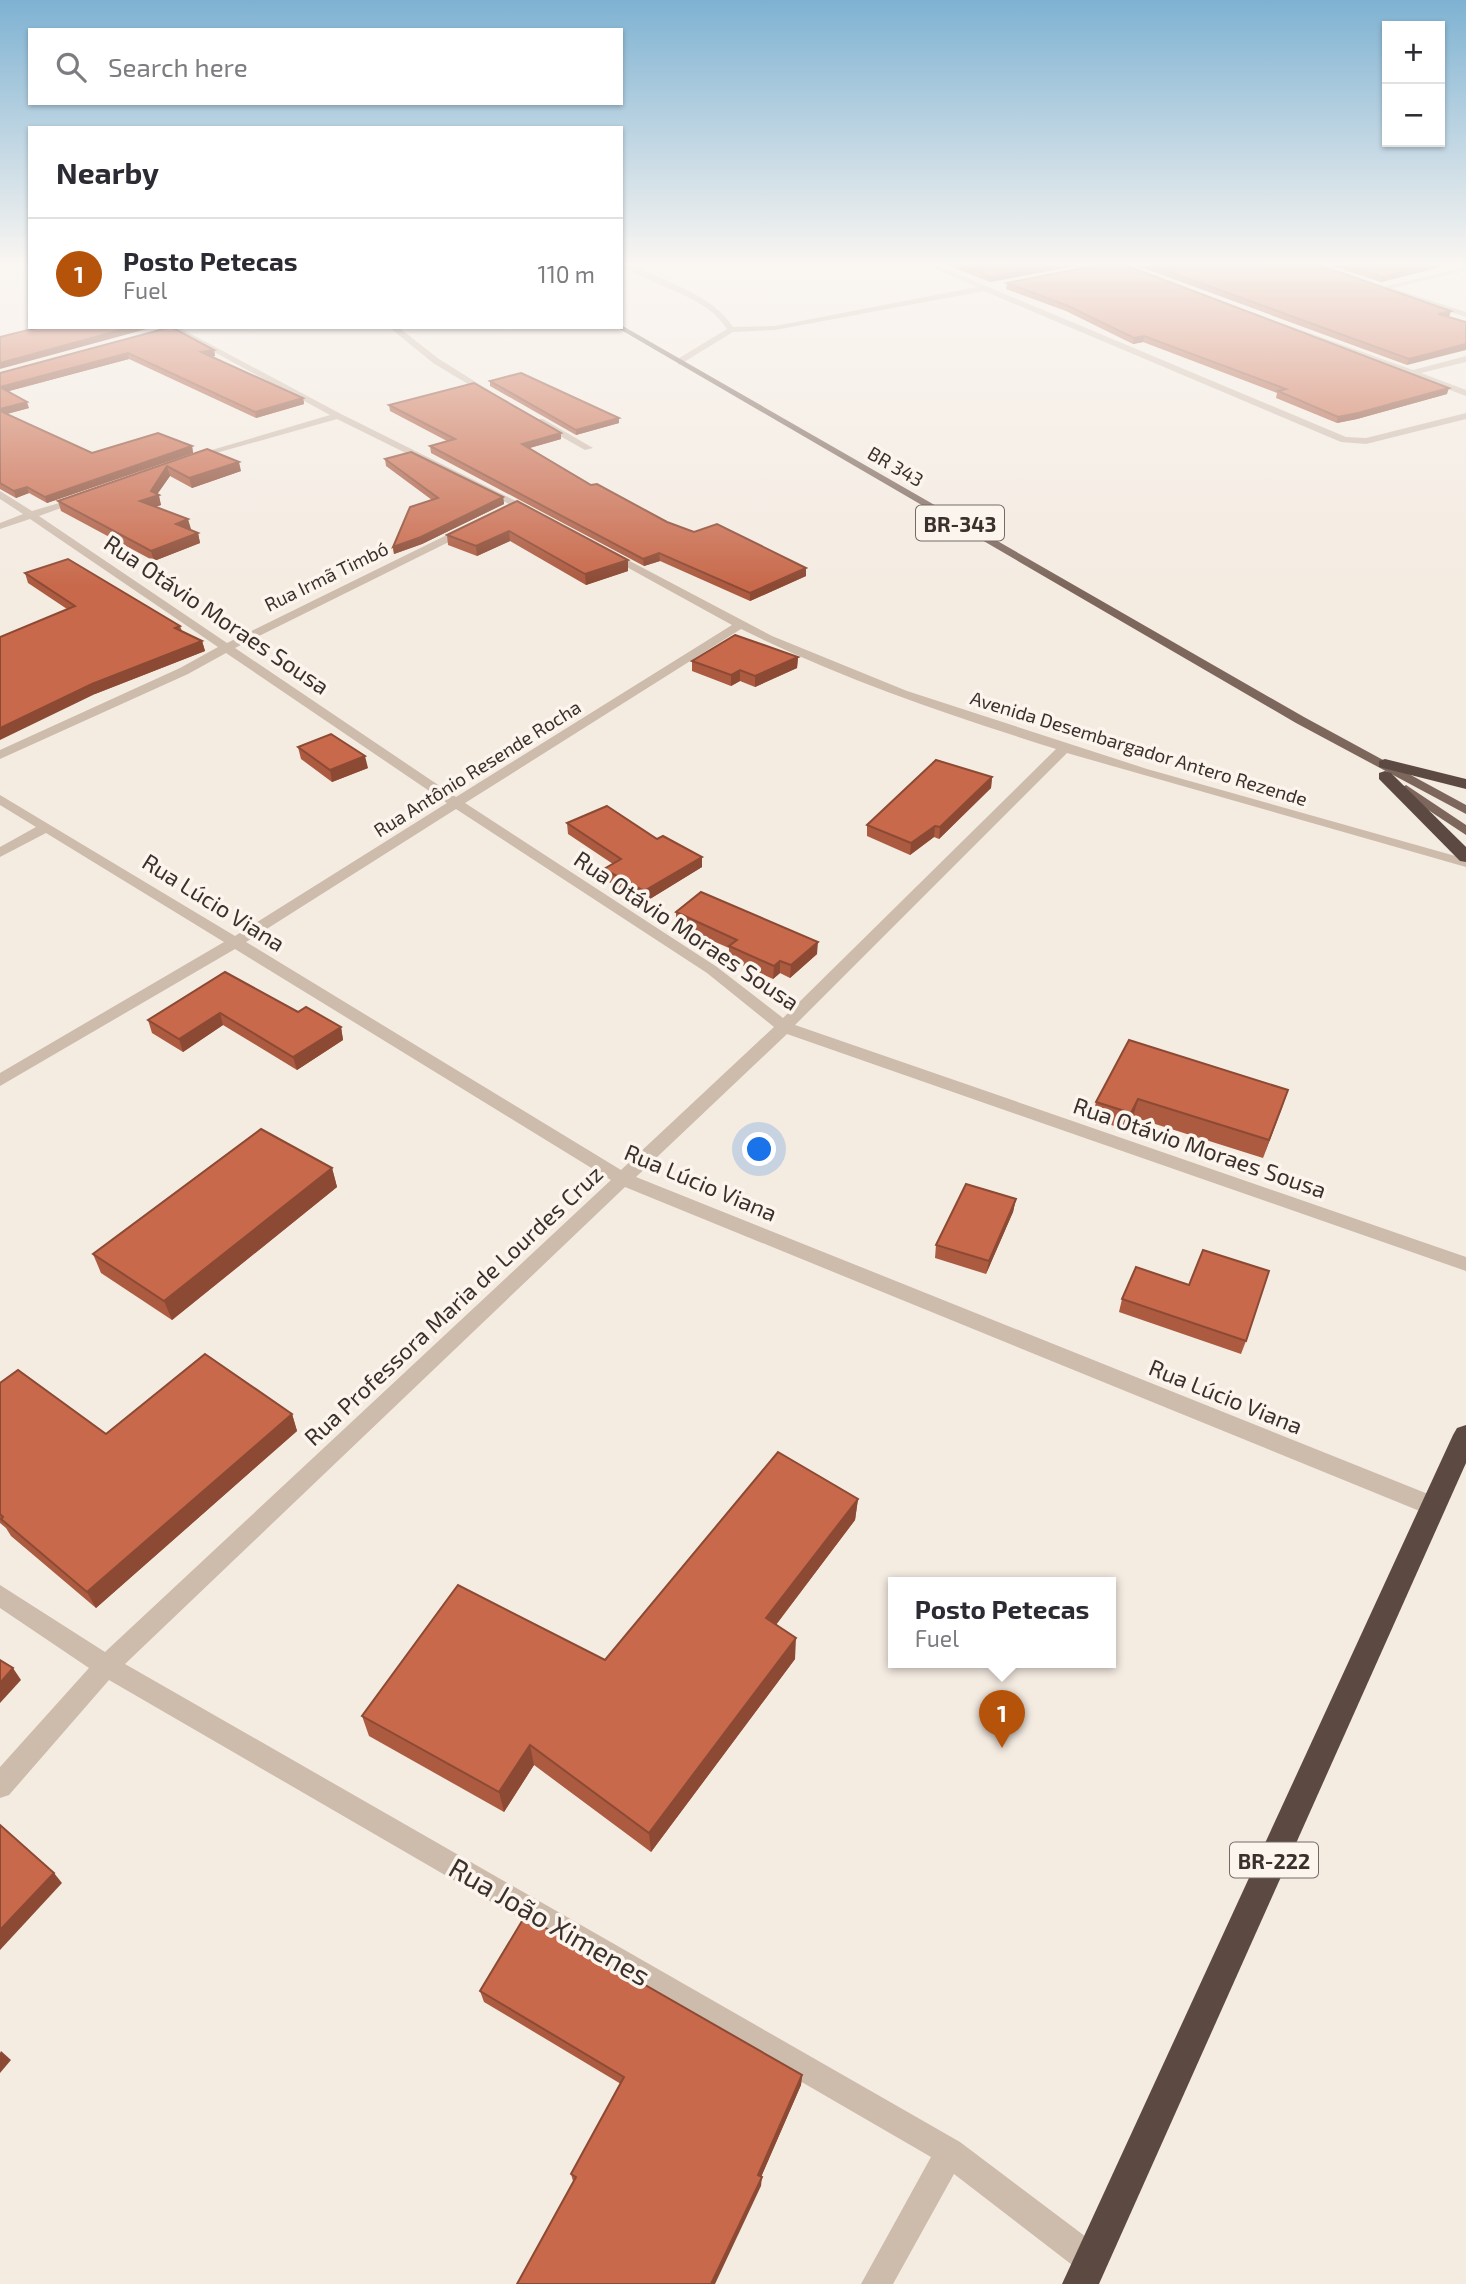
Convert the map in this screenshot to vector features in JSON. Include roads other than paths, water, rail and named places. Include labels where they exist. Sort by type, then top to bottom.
[{"type":"highway","points":[[1385,770],[1466,783]]},
{"type":"highway","points":[[1385,770],[1466,858]]},
{"type":"highway","name":"BR-222","points":[[1086,2272],[1466,1435]]},
{"type":"main road","name":"BR 343","points":[[696,372],[1385,770]]},
{"type":"main road","name":"BR-343","points":[[1385,770],[1466,810]]},
{"type":"main road","name":"BR-343","points":[[1385,770],[1466,831]]},
{"type":"street","points":[[253,372],[541,517]]},
{"type":"street","points":[[454,372],[506,402]]},
{"type":"street","points":[[1182,372],[1344,440],[1366,441],[1466,416]]},
{"type":"street","points":[[1409,372],[1466,393]]},
{"type":"street","points":[[1413,373],[1418,372]]},
{"type":"street","points":[[529,415],[588,448]]},
{"type":"street","points":[[184,461],[338,416]]},
{"type":"street","name":"Rua Otávio Moraes Sousa","points":[[0,494],[457,804],[712,970],[783,1027],[1466,1264]]},
{"type":"street","points":[[0,526],[92,494]]},
{"type":"street","points":[[506,510],[518,504]]},
{"type":"street","name":"Rua Irmã Timbó","points":[[0,754],[228,649],[262,628],[482,522]]},
{"type":"street","name":"Avenida Desembargador Antero Rezende","points":[[600,548],[740,625],[822,662],[893,689],[1065,748],[1466,863]]},
{"type":"street","name":"Rua Antônio Resende Rocha","points":[[0,1080],[234,943],[740,625]]},
{"type":"street","name":"Rua Professora Maria de Lourdes Cruz","points":[[0,1786],[106,1666],[783,1027],[1065,748]]},
{"type":"street","name":"Rua Lúcio Viana","points":[[0,800],[622,1179],[1435,1507]]},
{"type":"street","points":[[0,853],[47,827]]},
{"type":"street","name":"Rua João Ximenes","points":[[0,1595],[106,1666],[950,2152],[1086,2272]]},
{"type":"street","points":[[876,2284],[950,2152]]},
{"type":"place","name":"Posto Petecas","points":[[1002,1748]]}]
